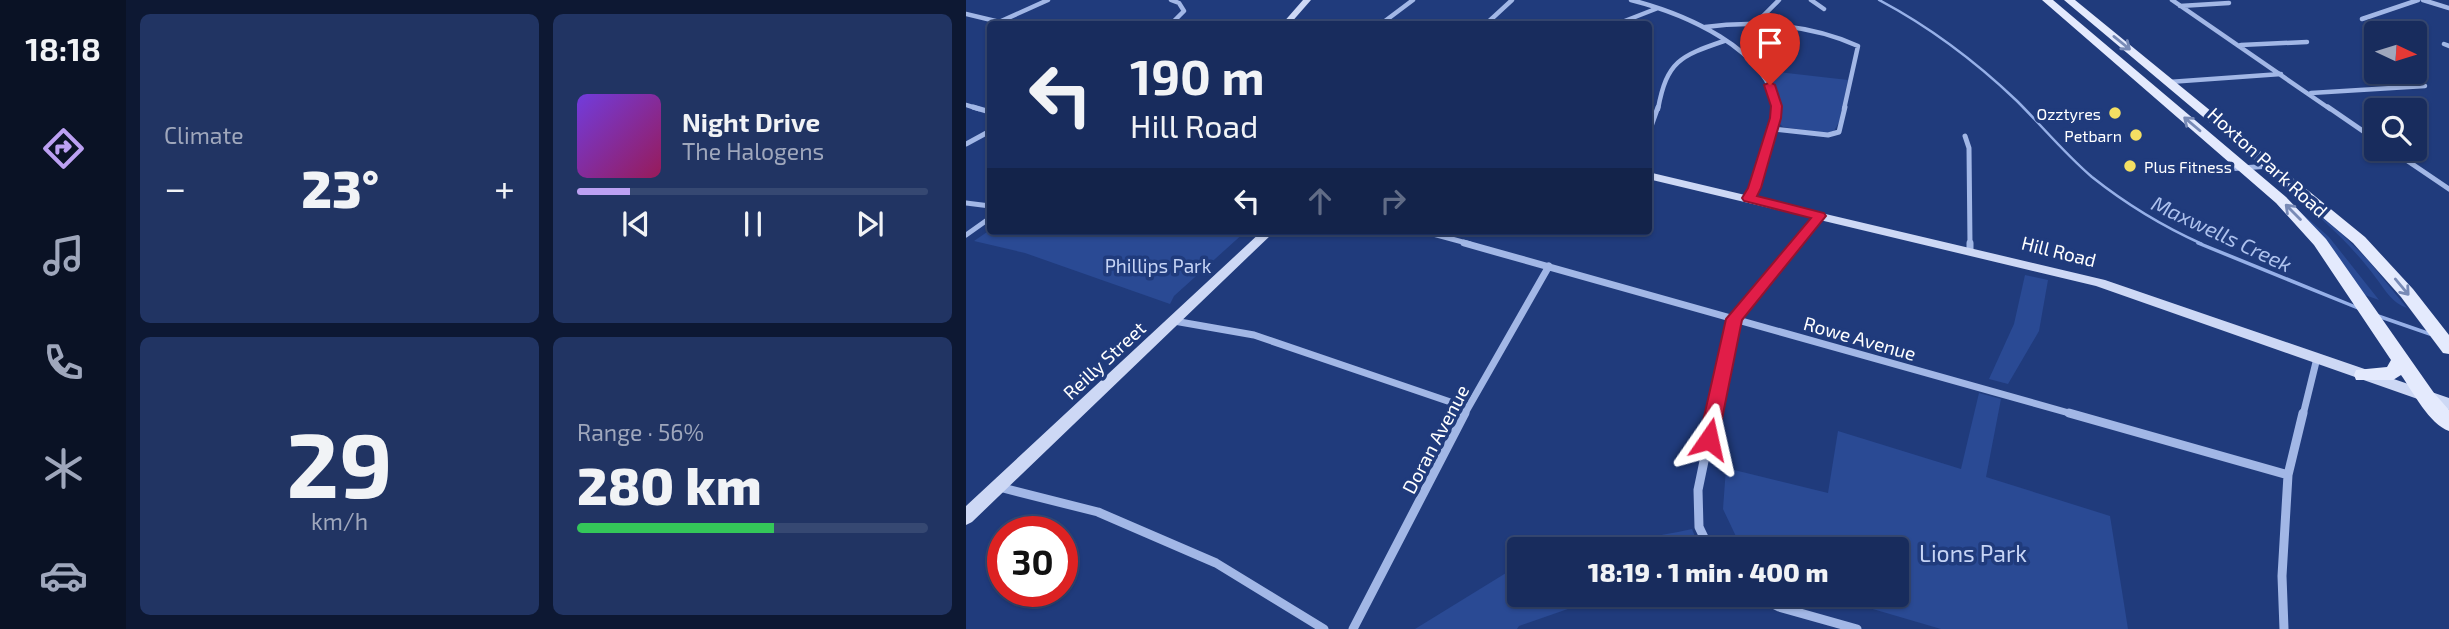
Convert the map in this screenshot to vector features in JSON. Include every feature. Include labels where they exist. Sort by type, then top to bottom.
[{"type":"main road","points":[[1289,21],[1307,0]]},
{"type":"main road","name":"Hoxton Park Road","points":[[2047,0],[2244,168],[2306,225],[2427,398],[2449,423]]},
{"type":"main road","name":"Hoxton Park Road","points":[[2069,0],[2359,240],[2449,348]]},
{"type":"main road","name":"Hill Road","points":[[1652,176],[2101,283],[2449,404]]},
{"type":"main road","name":"Reilly Street","points":[[966,517],[1265,235]]},
{"type":"main road","points":[[2363,375],[2393,373],[2401,360]]},
{"type":"street","points":[[1001,21],[1048,0]]},
{"type":"street","points":[[1171,0],[1184,8],[1183,14],[1175,21]]},
{"type":"street","points":[[1179,3],[1188,0]]},
{"type":"street","points":[[1385,21],[1413,0]]},
{"type":"street","points":[[1489,21],[1511,0]]},
{"type":"street","points":[[1631,0],[1705,27],[1757,69],[1770,85],[1776,106],[1773,129],[1755,188],[1749,198]]},
{"type":"street","points":[[1756,23],[1779,0]]},
{"type":"street","points":[[1811,0],[1824,9]]},
{"type":"street","points":[[2172,0],[2364,131]]},
{"type":"street","points":[[2362,19],[2418,0]]},
{"type":"street","points":[[2423,0],[2449,8]]},
{"type":"street","points":[[2180,6],[2229,3]]},
{"type":"street","points":[[1625,21],[1659,8]]},
{"type":"street","points":[[966,14],[995,21]]},
{"type":"street","points":[[1705,27],[1734,22],[1756,23],[1818,34],[1859,48],[1839,132],[1825,135],[1773,129]]},
{"type":"street","points":[[1652,128],[1665,75],[1670,67],[1690,53],[1724,41]]},
{"type":"street","points":[[2240,45],[2307,43]]},
{"type":"street","points":[[2169,82],[2282,74]]},
{"type":"street","points":[[2310,93],[2425,86]]},
{"type":"street","points":[[966,105],[987,111]]},
{"type":"street","points":[[966,144],[987,133]]},
{"type":"street","points":[[1965,136],[1969,148],[1970,251]]},
{"type":"street","points":[[2408,161],[2449,189]]},
{"type":"street","points":[[2198,171],[2270,166]]},
{"type":"street","points":[[966,203],[987,206]]},
{"type":"street","points":[[1704,537],[1699,527],[1698,490],[1734,319],[1819,216]]},
{"type":"street","points":[[966,235],[987,220]]},
{"type":"street","name":"Rowe Avenue","points":[[1437,235],[2288,475]]},
{"type":"street","name":"Doran Avenue","points":[[1353,629],[1468,408],[1549,266]]},
{"type":"street","points":[[1174,321],[1254,335],[1468,408]]},
{"type":"street","points":[[2284,629],[2282,576],[2288,475],[2317,358]]},
{"type":"street","points":[[998,487],[1098,512],[1216,563],[1324,629]]},
{"type":"street","points":[[1779,607],[1857,629]]},
{"type":"green space","points":[[1770,71],[1848,80],[1839,122],[1834,131],[1825,133],[1783,127],[1780,124],[1776,91],[1765,73]]},
{"type":"green space","points":[[2278,181],[2342,234],[2367,259],[2407,308],[2390,296],[2342,239]]},
{"type":"green space","points":[[2274,189],[2329,237],[2379,300],[2362,294]]},
{"type":"green space","name":"Phillips Park","points":[[987,232],[987,235],[1242,235],[1174,296],[1170,304],[1025,253],[974,241]]},
{"type":"green space","points":[[2025,275],[2048,280],[2039,331],[2008,384],[1989,379],[2014,324]]},
{"type":"green space","name":"Lions Park","points":[[1979,393],[2001,399],[1986,477],[2110,516],[2128,629],[1941,629],[1866,607],[1909,607],[1909,537],[1736,537],[1723,509],[1726,468],[1828,493],[1838,431],[1961,469]]},
{"type":"green space","points":[[1692,529],[1695,537],[1650,537]]},
{"type":"green space","points":[[1507,572],[1507,607],[1574,607],[1517,629],[1415,629]]},
{"type":"waterway","name":"Maxwells Creek","points":[[1879,0],[1934,33],[1985,72],[2017,101],[2072,159],[2105,187],[2159,222],[2202,244]]},
{"type":"waterway","name":"Maxwells Creek","points":[[2198,243],[2358,308]]},
{"type":"waterway","name":"Maxwells Creek","points":[[2378,316],[2430,334]]},
{"type":"place","name":"Ozztyres","points":[[2115,113]]},
{"type":"place","name":"Petbarn","points":[[2136,135]]},
{"type":"place","name":"Plus Fitness","points":[[2130,166]]},
{"type":"route","points":[[1709,439],[1734,319],[1819,216],[1749,198],[1755,188],[1773,129],[1776,106],[1770,85]]}]
